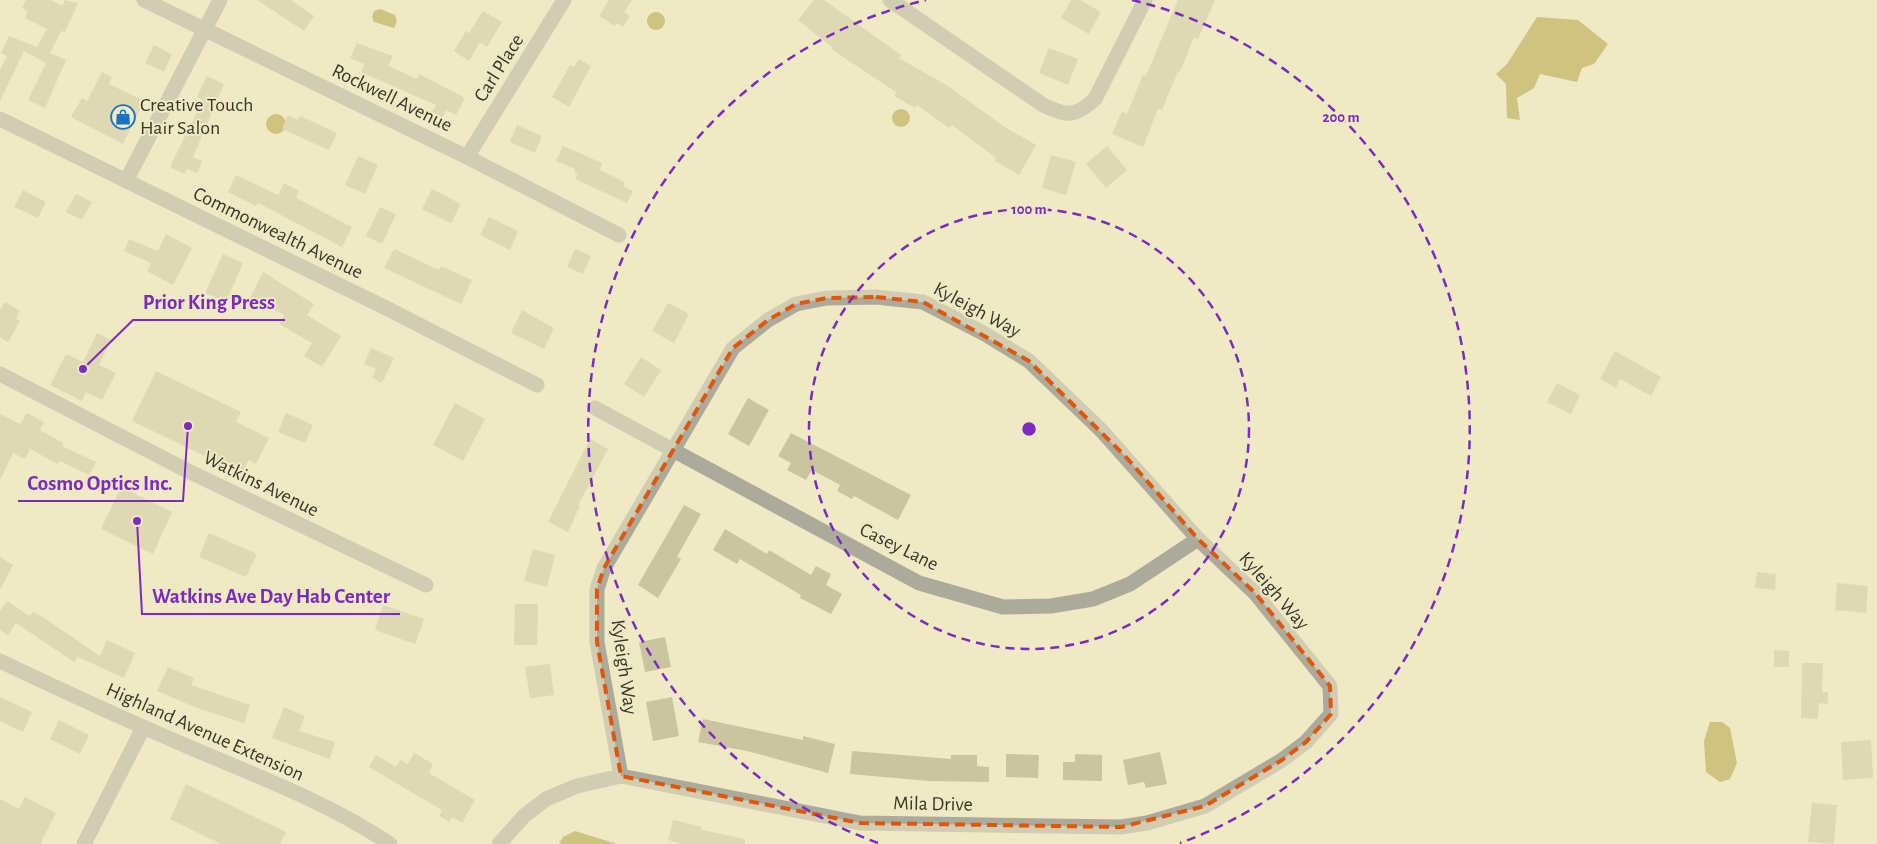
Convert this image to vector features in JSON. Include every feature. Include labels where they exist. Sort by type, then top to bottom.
[{"type":"street","name":"Rockwell Avenue","points":[[144,0],[467,157],[620,235]]},
{"type":"street","points":[[126,181],[220,0]]},
{"type":"street","name":"Carl Place","points":[[467,157],[564,0]]},
{"type":"street","points":[[890,0],[1043,105],[1064,115],[1082,111],[1095,99],[1145,0]]},
{"type":"street","name":"Commonwealth Avenue","points":[[0,119],[384,307],[536,385]]},
{"type":"street","name":"Kyleigh Way","points":[[621,776],[597,642],[597,589],[604,568],[733,348],[768,320],[796,304],[827,298],[876,297],[923,302],[986,334],[1029,361],[1119,449],[1198,539],[1255,593],[1330,686]]},
{"type":"street","name":"Watkins Avenue","points":[[0,374],[188,471],[426,585]]},
{"type":"street","name":"Casey Lane","points":[[595,408],[919,583],[1003,607],[1051,606],[1093,599],[1130,584],[1198,539]]},
{"type":"street","name":"Highland Avenue Extension","points":[[0,661],[143,728],[272,782],[327,809],[390,844]]},
{"type":"street","name":"Mila Drive","points":[[499,844],[524,816],[546,799],[577,786],[621,776],[860,823],[1121,828],[1147,823],[1205,806],[1282,760],[1306,742],[1331,714],[1330,686]]},
{"type":"street","points":[[84,844],[143,728]]},
{"type":"highlighted area","points":[[876,297],[923,302],[1029,361],[1125,456],[1198,539],[1255,593],[1330,686],[1331,714],[1306,742],[1282,760],[1205,806],[1121,827],[860,823],[621,776],[597,642],[597,589],[604,568],[733,348],[768,320],[796,304],[827,298]]},
{"type":"shaded area","points":[[380,9],[395,15],[397,21],[394,28],[374,22],[372,17],[374,11]]},
{"type":"shaded area","points":[[656,12],[662,15],[665,21],[662,27],[656,30],[650,27],[647,21],[650,15]]},
{"type":"shaded area","points":[[1537,17],[1578,20],[1608,44],[1594,64],[1582,68],[1577,82],[1540,74],[1534,88],[1517,98],[1520,120],[1507,118],[1506,84],[1496,74],[1507,64]]},
{"type":"shaded area","points":[[897,109],[905,109],[910,114],[908,125],[897,127],[892,122],[892,114]]},
{"type":"shaded area","points":[[276,114],[283,117],[286,124],[283,131],[276,134],[269,131],[266,124],[269,117]]},
{"type":"shaded area","points":[[1710,722],[1722,722],[1730,728],[1737,763],[1730,779],[1720,782],[1706,772],[1704,741]]},
{"type":"shaded area","points":[[575,831],[617,844],[559,844],[563,837]]},
{"type":"building","points":[[26,0],[51,0],[62,6],[65,0],[78,3],[65,32],[61,31],[50,53],[66,60],[45,108],[28,100],[46,63],[24,51],[0,101],[0,70],[7,56],[1,53],[9,36],[37,47],[47,29],[25,18],[28,11],[22,8]]},
{"type":"building","points":[[257,0],[291,0],[314,16],[304,31]]},
{"type":"building","points":[[609,0],[632,0],[624,12],[630,16],[623,27],[617,23],[615,26],[599,16]]},
{"type":"building","points":[[814,0],[824,0],[901,55],[899,58],[948,86],[1003,126],[1036,145],[1019,175],[995,161],[996,158],[952,125],[949,128],[917,105],[915,108],[894,96],[896,92],[831,49],[832,47],[798,20]]},
{"type":"building","points":[[1071,0],[1080,0],[1101,12],[1089,34],[1061,18]]},
{"type":"building","points":[[1178,0],[1215,0],[1198,39],[1194,37],[1162,110],[1158,109],[1143,147],[1112,134],[1122,111],[1127,114],[1143,75],[1146,76]]},
{"type":"building","points":[[483,11],[502,22],[487,47],[480,42],[469,61],[454,51],[466,31],[469,33]]},
{"type":"building","points":[[357,43],[393,56],[388,66],[417,79],[419,74],[465,98],[456,115],[446,110],[443,117],[432,112],[436,105],[361,72],[364,64],[350,58]]},
{"type":"building","points":[[154,45],[172,54],[164,72],[145,63]]},
{"type":"building","points":[[1049,48],[1078,59],[1068,85],[1039,73]]},
{"type":"building","points":[[579,59],[591,66],[569,107],[552,97],[570,65],[574,67]]},
{"type":"building","points":[[102,72],[112,77],[109,84],[144,101],[123,144],[71,117],[82,98],[87,101]]},
{"type":"building","points":[[207,76],[224,84],[193,157],[202,161],[197,173],[187,169],[185,174],[170,167],[203,100],[197,97]]},
{"type":"building","points":[[288,115],[298,120],[300,116],[337,133],[329,150],[282,129]]},
{"type":"building","points":[[517,125],[542,136],[535,153],[510,142]]},
{"type":"building","points":[[563,146],[602,163],[600,170],[625,182],[623,186],[633,191],[627,203],[575,179],[578,173],[574,172],[575,169],[556,161]]},
{"type":"building","points":[[1107,146],[1127,170],[1106,188],[1086,164]]},
{"type":"building","points":[[1051,155],[1076,162],[1066,195],[1042,188]]},
{"type":"building","points":[[358,156],[378,165],[365,194],[345,185]]},
{"type":"building","points":[[236,175],[278,195],[284,183],[299,191],[296,198],[352,227],[342,247],[258,203],[256,206],[228,192]]},
{"type":"building","points":[[432,189],[461,204],[451,223],[422,209]]},
{"type":"building","points":[[23,190],[46,202],[38,218],[14,207]]},
{"type":"building","points":[[76,194],[92,202],[82,220],[66,212]]},
{"type":"building","points":[[380,207],[396,214],[382,244],[366,236]]},
{"type":"building","points":[[489,217],[518,231],[510,250],[480,235]]},
{"type":"building","points":[[166,234],[192,248],[173,285],[147,271],[151,263],[124,251],[129,239],[158,251]]},
{"type":"building","points":[[394,249],[439,270],[441,266],[472,280],[461,304],[384,268]]},
{"type":"building","points":[[575,249],[591,256],[583,274],[567,267]]},
{"type":"building","points":[[223,254],[243,263],[226,302],[205,293]]},
{"type":"building","points":[[263,272],[314,304],[307,315],[341,336],[322,367],[304,356],[312,343],[279,324],[284,315],[250,298]]},
{"type":"building","points":[[5,302],[20,311],[16,319],[20,321],[8,342],[0,337],[0,310]]},
{"type":"building","points":[[668,303],[689,314],[674,343],[652,331]]},
{"type":"building","points":[[522,310],[554,328],[544,349],[511,333]]},
{"type":"building","points":[[97,333],[111,340],[99,365],[116,373],[102,400],[86,392],[82,401],[50,385],[66,354],[83,362]]},
{"type":"building","points":[[371,348],[394,358],[382,383],[372,378],[376,369],[364,364]]},
{"type":"building","points":[[1615,351],[1661,377],[1651,396],[1620,379],[1616,388],[1600,379]]},
{"type":"building","points":[[641,357],[661,370],[644,397],[624,384]]},
{"type":"building","points":[[156,371],[241,412],[236,422],[269,438],[256,464],[249,460],[242,474],[132,421]]},
{"type":"building","points":[[1557,383],[1580,395],[1571,414],[1547,402]]},
{"type":"building","points":[[748,398],[769,410],[749,446],[728,434]]},
{"type":"building","points":[[455,403],[485,419],[463,461],[433,445]]},
{"type":"building","points":[[27,413],[44,422],[40,430],[63,443],[62,446],[96,462],[89,475],[60,461],[58,464],[30,449],[25,459],[13,453],[0,480],[0,414],[20,424]]},
{"type":"building","points":[[286,413],[313,425],[305,443],[278,432]]},
{"type":"building","points":[[791,433],[911,495],[898,520],[854,496],[852,499],[837,491],[840,485],[812,470],[806,480],[787,470],[791,463],[778,456]]},
{"type":"building","points":[[590,439],[608,449],[578,505],[580,506],[568,532],[548,522]]},
{"type":"building","points":[[121,487],[172,512],[153,554],[101,529]]},
{"type":"building","points":[[684,505],[701,514],[677,557],[681,559],[658,598],[638,585]]},
{"type":"building","points":[[725,529],[767,554],[769,550],[811,575],[816,566],[831,574],[826,585],[842,594],[831,614],[800,598],[801,595],[740,559],[737,564],[713,550]]},
{"type":"building","points":[[209,533],[257,554],[246,577],[199,557]]},
{"type":"building","points":[[533,549],[555,555],[547,587],[524,581]]},
{"type":"building","points":[[0,557],[13,565],[0,590]]},
{"type":"building","points":[[1757,572],[1776,574],[1775,590],[1755,588]]},
{"type":"building","points":[[1837,583],[1868,586],[1866,613],[1835,610]]},
{"type":"building","points":[[7,601],[30,616],[33,612],[44,618],[100,656],[107,640],[135,653],[124,678],[78,657],[74,662],[16,623],[8,635],[0,630],[0,611]]},
{"type":"building","points":[[515,604],[538,604],[537,645],[514,645]]},
{"type":"building","points":[[383,605],[424,619],[415,644],[375,630]]},
{"type":"building","points":[[665,637],[671,667],[645,672],[639,642]]},
{"type":"building","points":[[1774,650],[1789,651],[1789,667],[1774,667]]},
{"type":"building","points":[[1802,663],[1823,663],[1822,692],[1828,692],[1828,704],[1819,703],[1818,719],[1801,718]]},
{"type":"building","points":[[550,664],[554,695],[530,698],[525,667]]},
{"type":"building","points":[[168,667],[194,678],[191,685],[250,705],[244,723],[197,708],[157,691]]},
{"type":"building","points":[[0,697],[32,712],[23,732],[0,721]]},
{"type":"building","points":[[672,697],[679,736],[653,741],[646,702]]},
{"type":"building","points":[[284,707],[305,716],[299,731],[335,742],[330,759],[272,738]]},
{"type":"building","points":[[703,719],[803,740],[803,736],[835,744],[828,773],[747,751],[698,742]]},
{"type":"building","points":[[59,720],[89,735],[80,754],[50,739]]},
{"type":"building","points":[[1871,740],[1873,778],[1843,780],[1841,742]]},
{"type":"building","points":[[852,751],[951,759],[951,755],[977,755],[977,766],[989,767],[989,782],[929,781],[850,774]]},
{"type":"building","points":[[1160,752],[1167,784],[1146,788],[1144,782],[1128,785],[1123,760]]},
{"type":"building","points":[[414,753],[433,764],[429,773],[475,800],[462,823],[452,817],[449,822],[439,816],[442,810],[369,767],[376,755],[396,767],[400,760],[408,764]]},
{"type":"building","points":[[1006,754],[1039,755],[1038,778],[1006,777]]},
{"type":"building","points":[[1075,754],[1102,755],[1102,781],[1063,780],[1063,762],[1075,762]]},
{"type":"building","points":[[186,784],[286,832],[280,844],[221,844],[170,819]]},
{"type":"building","points":[[25,797],[56,813],[40,844],[0,844],[0,799],[19,809]]},
{"type":"building","points":[[1812,803],[1837,805],[1834,844],[1808,842]]},
{"type":"building","points":[[673,820],[702,827],[702,830],[745,839],[745,844],[683,844],[668,840]]},
{"type":"place","name":"Creative Touch Hair Salon","points":[[123,117]]},
{"type":"place","name":"Prior King Press","points":[[83,369]]},
{"type":"place","name":"Cosmo Optics Inc.","points":[[188,426]]},
{"type":"place","name":"Watkins Ave Day Hab Center","points":[[137,521]]}]
